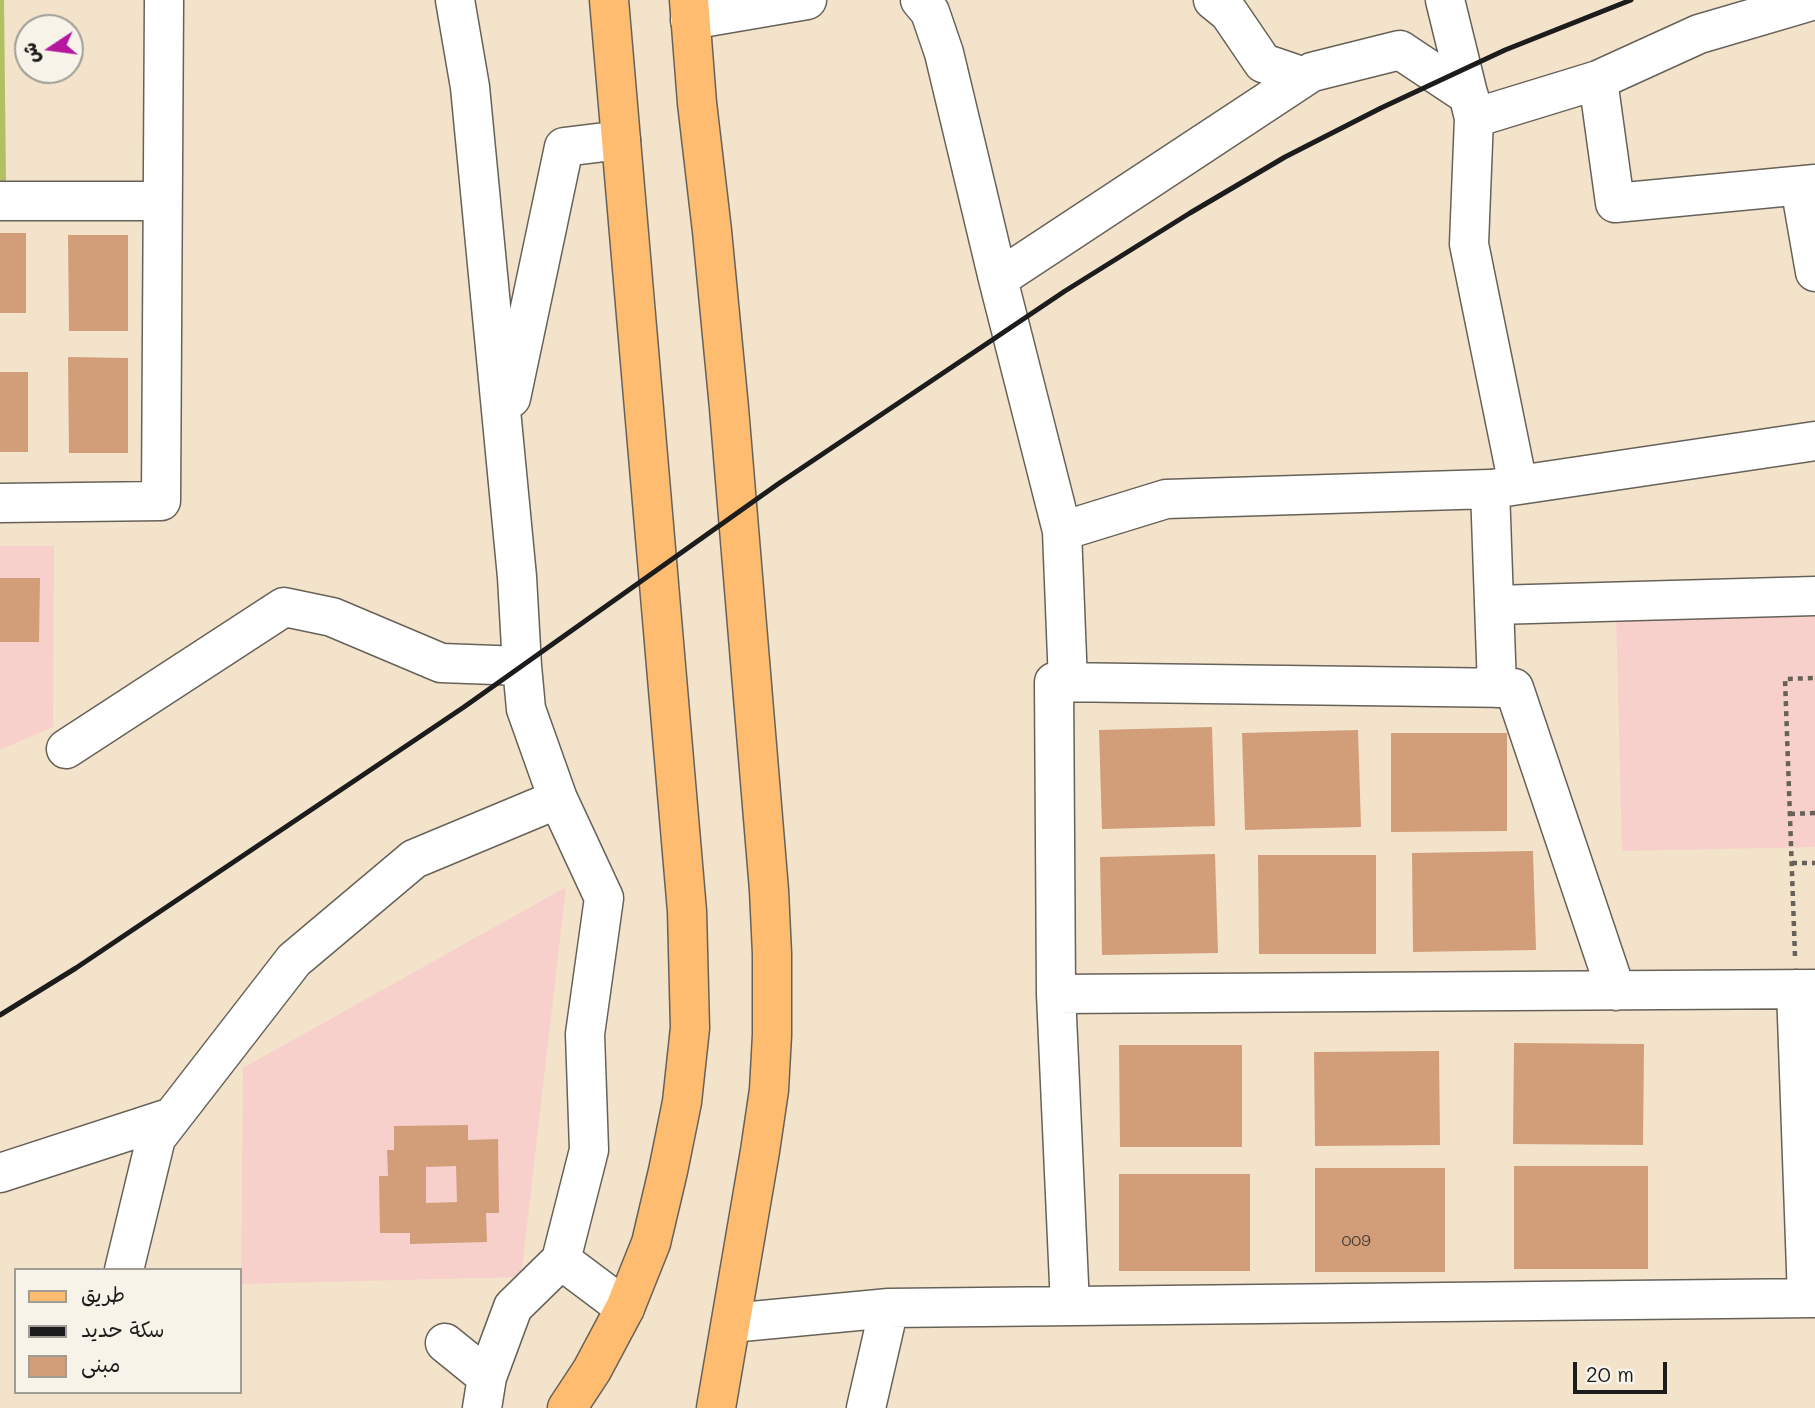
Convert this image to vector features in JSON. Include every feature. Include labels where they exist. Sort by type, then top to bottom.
[{"type":"main road","points":[[567,1408],[592,1370],[625,1308],[650,1243],[682,1102],[690,1028],[687,911],[608,0]]},
{"type":"main road","points":[[690,10],[697,103],[729,408],[768,876],[772,954],[769,1090],[716,1408]]},
{"type":"street","points":[[0,503],[161,501],[164,0]]},
{"type":"street","points":[[455,0],[470,87],[517,577],[526,709],[558,799],[604,898],[585,1034],[589,1150],[561,1260],[513,1307],[484,1393]]},
{"type":"street","points":[[690,10],[807,0]]},
{"type":"street","points":[[920,0],[930,12],[944,53],[1062,531],[1068,683]]},
{"type":"street","points":[[1213,0],[1229,13],[1263,63],[1304,77]]},
{"type":"street","points":[[1445,0],[1471,107],[1469,244],[1504,487],[1494,605],[1497,688]]},
{"type":"street","points":[[1471,107],[1598,79],[1699,34],[1815,0]]},
{"type":"street","points":[[998,279],[1312,72],[1400,50],[1471,107]]},
{"type":"street","points":[[1598,79],[1615,203],[1808,185],[1815,272]]},
{"type":"street","points":[[503,435],[564,147],[621,140]]},
{"type":"street","points":[[0,201],[162,201]]},
{"type":"street","points":[[1062,531],[1166,499],[1504,487],[1815,441]]},
{"type":"street","points":[[1494,605],[1815,596]]},
{"type":"street","points":[[66,749],[284,607],[332,617],[441,663],[522,666]]},
{"type":"street","points":[[1070,1306],[1056,994],[1054,682],[1514,688],[1616,990]]},
{"type":"street","points":[[124,1268],[156,1138],[294,960],[414,859],[558,799]]},
{"type":"street","points":[[731,1323],[889,1308],[1811,1298],[1805,989],[1056,994]]},
{"type":"street","points":[[0,1173],[172,1116]]},
{"type":"street","points":[[561,1260],[625,1308]]},
{"type":"street","points":[[866,1408],[889,1308]]},
{"type":"street","points":[[445,1343],[484,1393]]},
{"type":"path","points":[[1805,989],[1791,863],[1785,679],[1815,678]]},
{"type":"path","points":[[1790,814],[1815,813]]},
{"type":"path","points":[[1791,863],[1815,863]]},
{"type":"shaded area","points":[[0,546],[54,546],[53,727],[0,750]]},
{"type":"shaded area","points":[[1815,610],[1815,847],[1622,851],[1616,614]]},
{"type":"shaded area","points":[[566,887],[521,1277],[242,1284],[243,1068]]},
{"type":"green space","points":[[0,0],[4,0],[6,182],[0,182]]},
{"type":"building","points":[[0,233],[26,233],[26,313],[0,313]]},
{"type":"building","points":[[68,235],[128,235],[128,331],[69,331]]},
{"type":"building","points":[[68,357],[128,358],[128,453],[69,453]]},
{"type":"building","points":[[0,372],[28,372],[28,452],[0,452]]},
{"type":"building","points":[[0,578],[40,578],[39,642],[0,642]]},
{"type":"building","points":[[1212,727],[1215,826],[1102,829],[1099,730]]},
{"type":"building","points":[[1358,730],[1361,827],[1245,830],[1242,733]]},
{"type":"building","points":[[1391,733],[1507,733],[1507,831],[1391,832]]},
{"type":"building","points":[[1533,851],[1536,950],[1413,952],[1412,853]]},
{"type":"building","points":[[1215,854],[1218,953],[1102,955],[1100,857]]},
{"type":"building","points":[[1258,855],[1376,855],[1376,954],[1259,954]]},
{"type":"building","points":[[1514,1043],[1644,1044],[1643,1145],[1513,1144]]},
{"type":"building","points":[[1119,1045],[1242,1045],[1242,1147],[1120,1147]]},
{"type":"building","points":[[1439,1051],[1440,1145],[1315,1146],[1314,1052]]},
{"type":"building","points":[[468,1125],[468,1140],[498,1139],[499,1213],[486,1213],[487,1242],[410,1244],[410,1233],[380,1233],[379,1176],[388,1176],[387,1150],[394,1150],[394,1126]],"holes":[[[456,1166],[457,1202],[426,1203],[426,1167]]]},
{"type":"building","points":[[1514,1166],[1648,1166],[1648,1269],[1514,1269]]},
{"type":"building","points":[[1315,1168],[1445,1168],[1445,1272],[1315,1272]]},
{"type":"building","points":[[1119,1174],[1250,1174],[1250,1271],[1119,1271]]},
{"type":"railway","points":[[0,1015],[76,968],[464,707],[778,484],[1065,291],[1190,213],[1285,157],[1381,108],[1505,50],[1631,0]]}]
